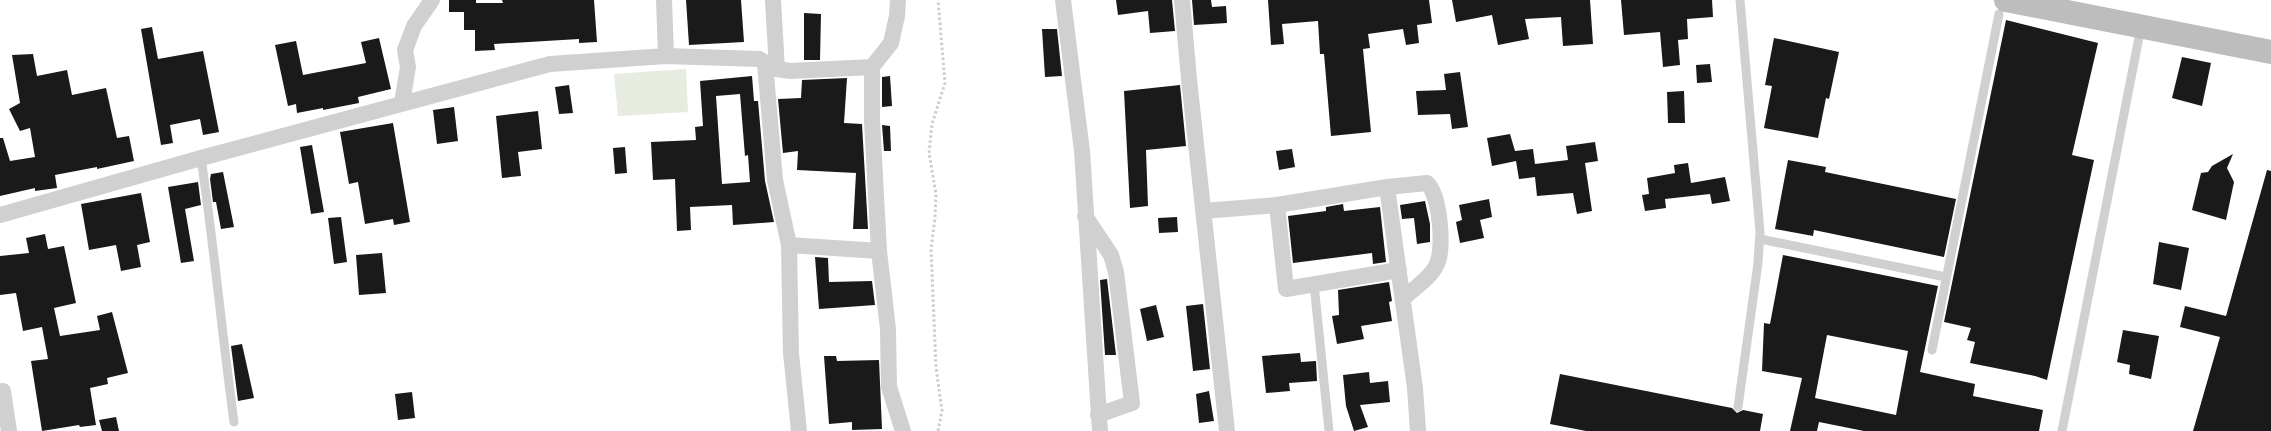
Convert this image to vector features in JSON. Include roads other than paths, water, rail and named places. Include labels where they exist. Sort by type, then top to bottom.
[{"type":"main road","points":[[2002,7],[2141,27],[2271,52]]},
{"type":"street","points":[[402,103],[408,67],[405,50],[414,26],[432,0]]},
{"type":"street","points":[[664,0],[666,56]]},
{"type":"street","points":[[773,0],[771,66],[775,180],[788,245],[791,353],[799,431]]},
{"type":"street","points":[[898,0],[897,16],[891,43],[872,67],[872,121],[879,251],[888,329],[889,387],[903,431]]},
{"type":"street","points":[[1063,0],[1082,151],[1085,216],[1099,423],[1132,403],[1116,272],[1111,255],[1085,216]]},
{"type":"street","points":[[1182,0],[1227,431]]},
{"type":"street","points":[[0,215],[201,158],[550,64],[666,56],[759,59],[771,66],[790,71],[872,67]]},
{"type":"street","points":[[1203,211],[1277,205],[1387,187],[1426,183],[1434,192],[1437,207],[1441,243],[1439,258],[1436,267],[1403,299]]},
{"type":"street","points":[[1387,187],[1416,388],[1418,431]]},
{"type":"street","points":[[1277,205],[1286,289],[1398,270]]},
{"type":"street","points":[[788,245],[879,251]]},
{"type":"street","points":[[1,387],[9,431]]},
{"type":"lane","points":[[1738,408],[1760,239],[1740,0]]},
{"type":"lane","points":[[1932,350],[2002,7]]},
{"type":"lane","points":[[2062,431],[2141,27]]},
{"type":"lane","points":[[201,158],[212,231],[222,338],[234,422]]},
{"type":"lane","points":[[1760,239],[1946,276]]},
{"type":"lane","points":[[1314,284],[1329,431]]}]
